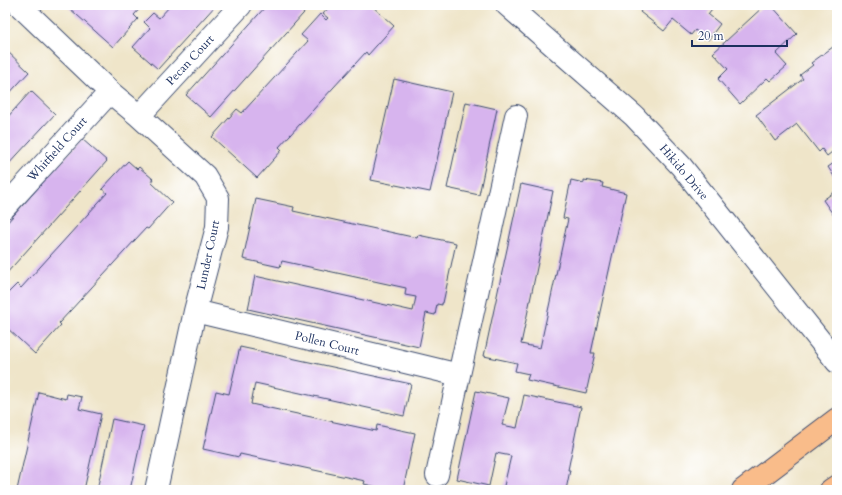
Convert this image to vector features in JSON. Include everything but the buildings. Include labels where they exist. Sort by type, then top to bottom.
[{"type":"main road","points":[[743,490],[837,419]]},
{"type":"main road","points":[[831,490],[837,486]]},
{"type":"street","name":"Lunder Court","points":[[19,5],[110,92],[139,116],[205,176],[218,198],[217,227],[196,311],[156,490]]},
{"type":"street","name":"Pecan Court","points":[[139,116],[241,5]]},
{"type":"street","name":"Hikido Drive","points":[[507,5],[634,116],[680,166],[837,362]]},
{"type":"street","name":"Whitfield Court","points":[[5,207],[110,92]]},
{"type":"street","points":[[437,475],[516,116]]},
{"type":"street","name":"Pollen Court","points":[[196,311],[459,375]]}]
